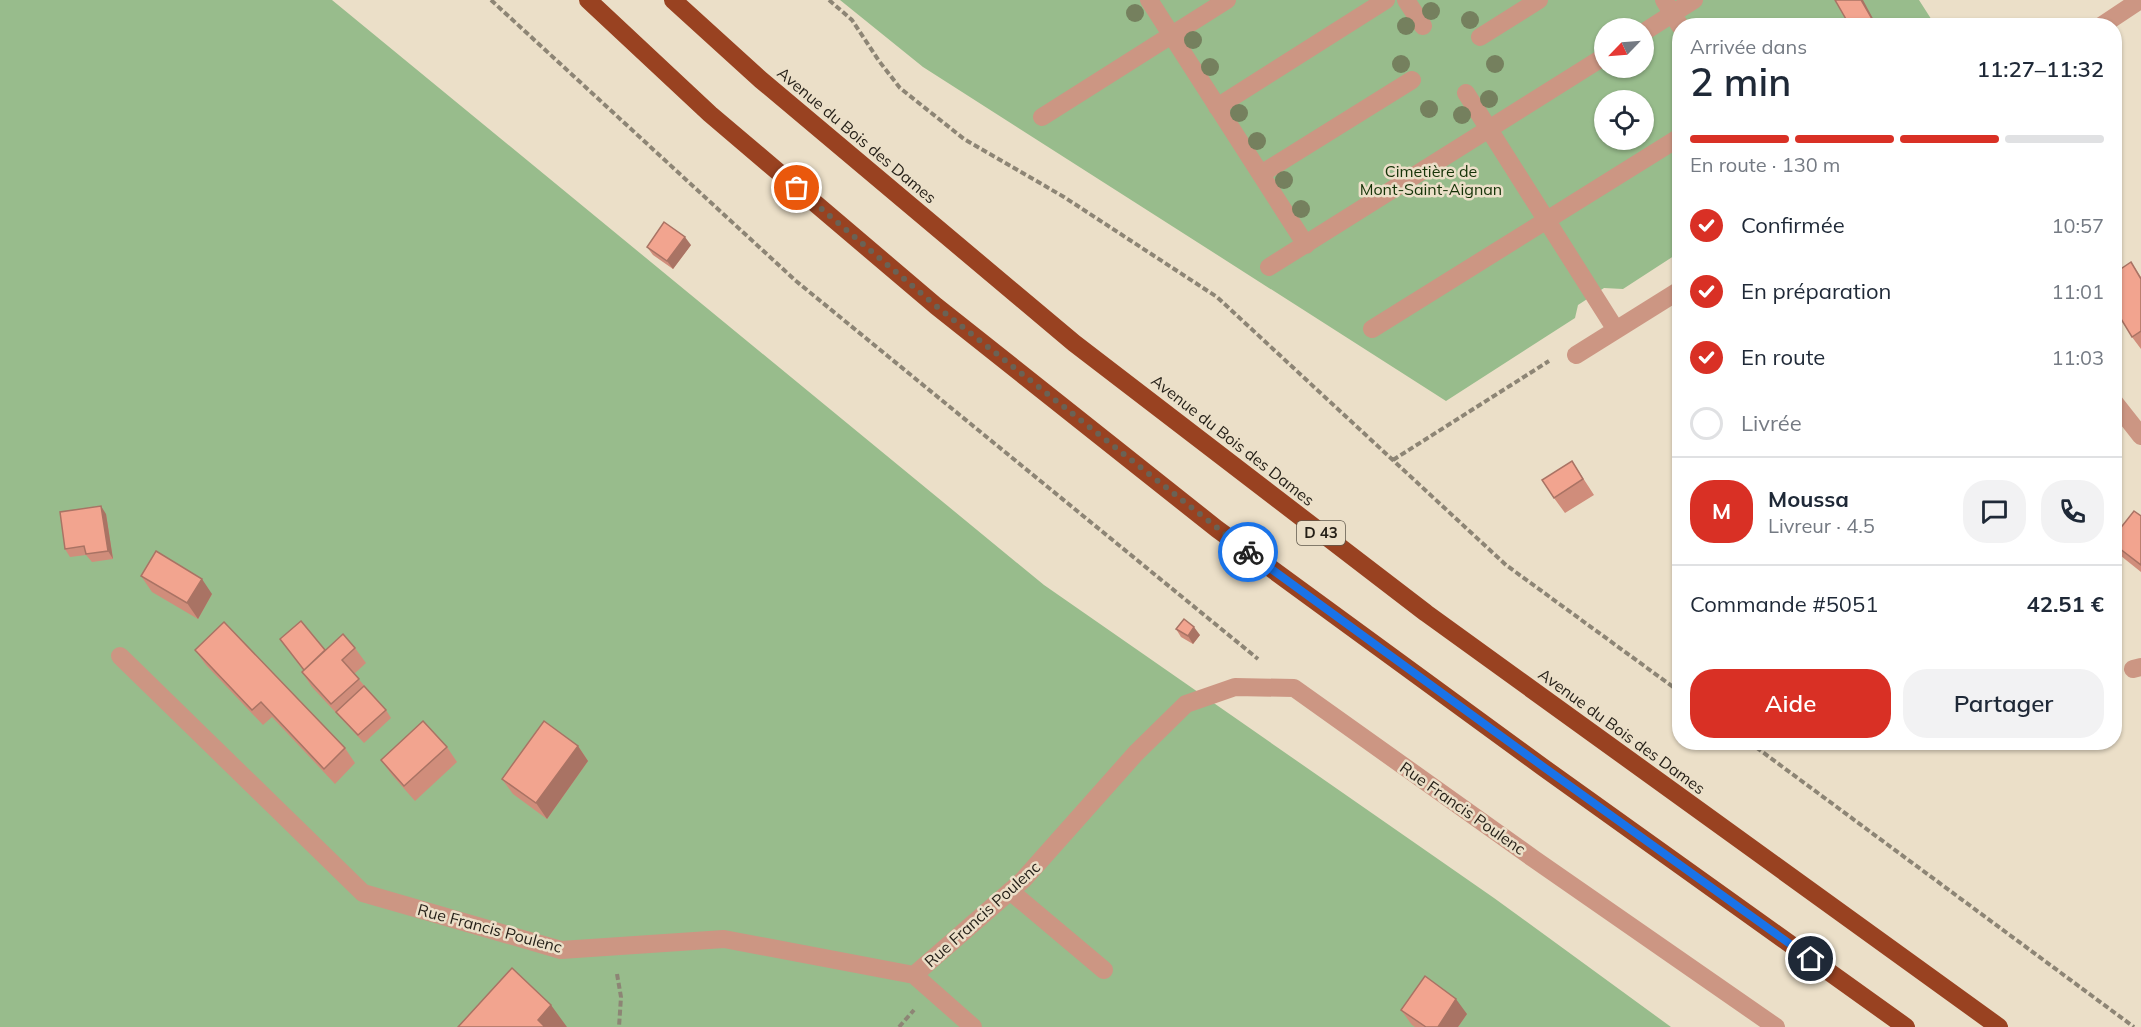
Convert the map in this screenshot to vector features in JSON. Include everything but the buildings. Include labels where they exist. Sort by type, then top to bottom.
[{"type":"highway","points":[[588,0],[710,114],[936,306],[1217,529],[1906,1027]]},
{"type":"highway","name":"Avenue du Bois des Dames","points":[[673,0],[761,80],[1074,343],[1426,613],[1999,1027]]},
{"type":"street","points":[[1149,0],[1306,245]]},
{"type":"street","points":[[1042,117],[1227,0]]},
{"type":"street","points":[[1217,106],[1386,0]]},
{"type":"street","points":[[1406,0],[1423,26]]},
{"type":"street","points":[[1479,37],[1539,0]]},
{"type":"street","points":[[1654,25],[1694,0]]},
{"type":"street","points":[[2113,18],[2140,0]]},
{"type":"street","points":[[1269,267],[1594,63]]},
{"type":"street","points":[[1261,174],[1412,80]]},
{"type":"street","points":[[1466,93],[1616,330]]},
{"type":"street","points":[[1371,329],[1672,142]]},
{"type":"street","points":[[1576,355],[1672,295]]},
{"type":"street","points":[[2122,410],[2137,424]]},
{"type":"street","name":"Rue Francis Poulenc","points":[[120,656],[363,893],[561,950],[724,939],[914,975],[1023,880],[1136,753],[1186,704],[1235,687],[1294,688],[1534,859],[1776,1027]]},
{"type":"street","points":[[1010,891],[1104,970]]},
{"type":"street","points":[[914,975],[973,1027]]},
{"type":"path","points":[[491,0],[796,281],[1294,688]]},
{"type":"path","points":[[829,0],[852,20],[900,88],[964,139],[1064,197],[1217,297],[1506,565],[1672,686]]},
{"type":"path","points":[[1393,460],[1552,359],[1576,355]]},
{"type":"path","points":[[1760,750],[2134,1027]]},
{"type":"path","points":[[613,946],[621,997],[619,1027]]},
{"type":"green space","points":[[0,0],[332,0],[1044,585],[1494,898],[1671,1027],[0,1027]]},
{"type":"green space","name":"Cimetière de Mont-Saint-Aignan","points":[[840,0],[1919,0],[1931,18],[1672,18],[1672,257],[1623,289],[1604,288],[1578,305],[1575,318],[1446,401],[923,67]]},
{"type":"way so far","points":[[797,188],[936,306],[1248,552]]},
{"type":"route","points":[[1248,552],[1811,959]]}]
